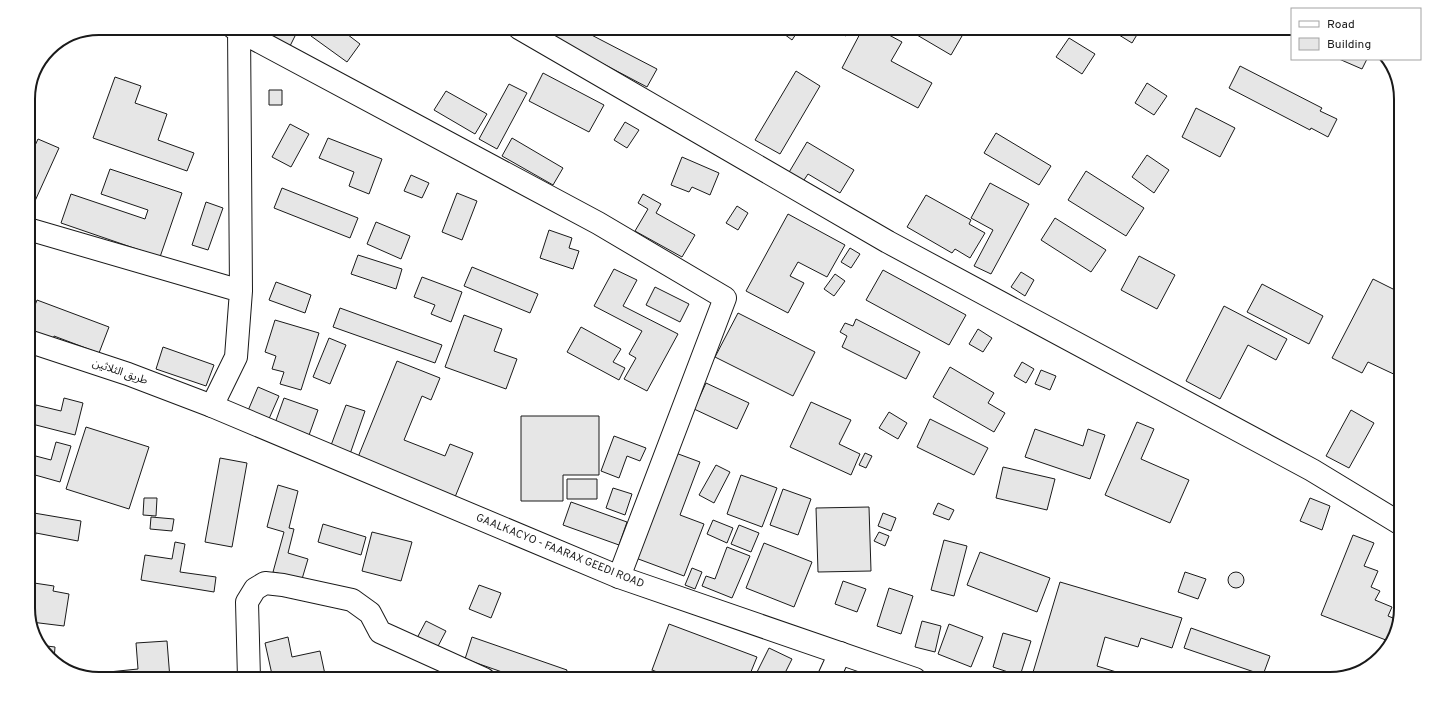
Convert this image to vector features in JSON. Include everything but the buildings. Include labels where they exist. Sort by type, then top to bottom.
[{"type":"street","points":[[212,406],[236,357],[241,291],[237,35]]},
{"type":"street","points":[[248,35],[598,223],[725,298],[619,577]]},
{"type":"street","points":[[531,35],[888,242],[1312,470],[1394,520]]},
{"type":"street","points":[[35,231],[241,291]]},
{"type":"street","name":"طريق الثلاثين","points":[[35,343],[128,374],[212,406]]},
{"type":"street","name":"GAALKACYO - FAARAX GEEDI ROAD","points":[[212,406],[619,577],[895,672]]},
{"type":"street","points":[[249,672],[247,602],[255,589],[265,583],[283,585],[352,600],[370,613],[380,632],[469,672]]},
{"type":"street","points":[[831,672],[840,653]]}]
